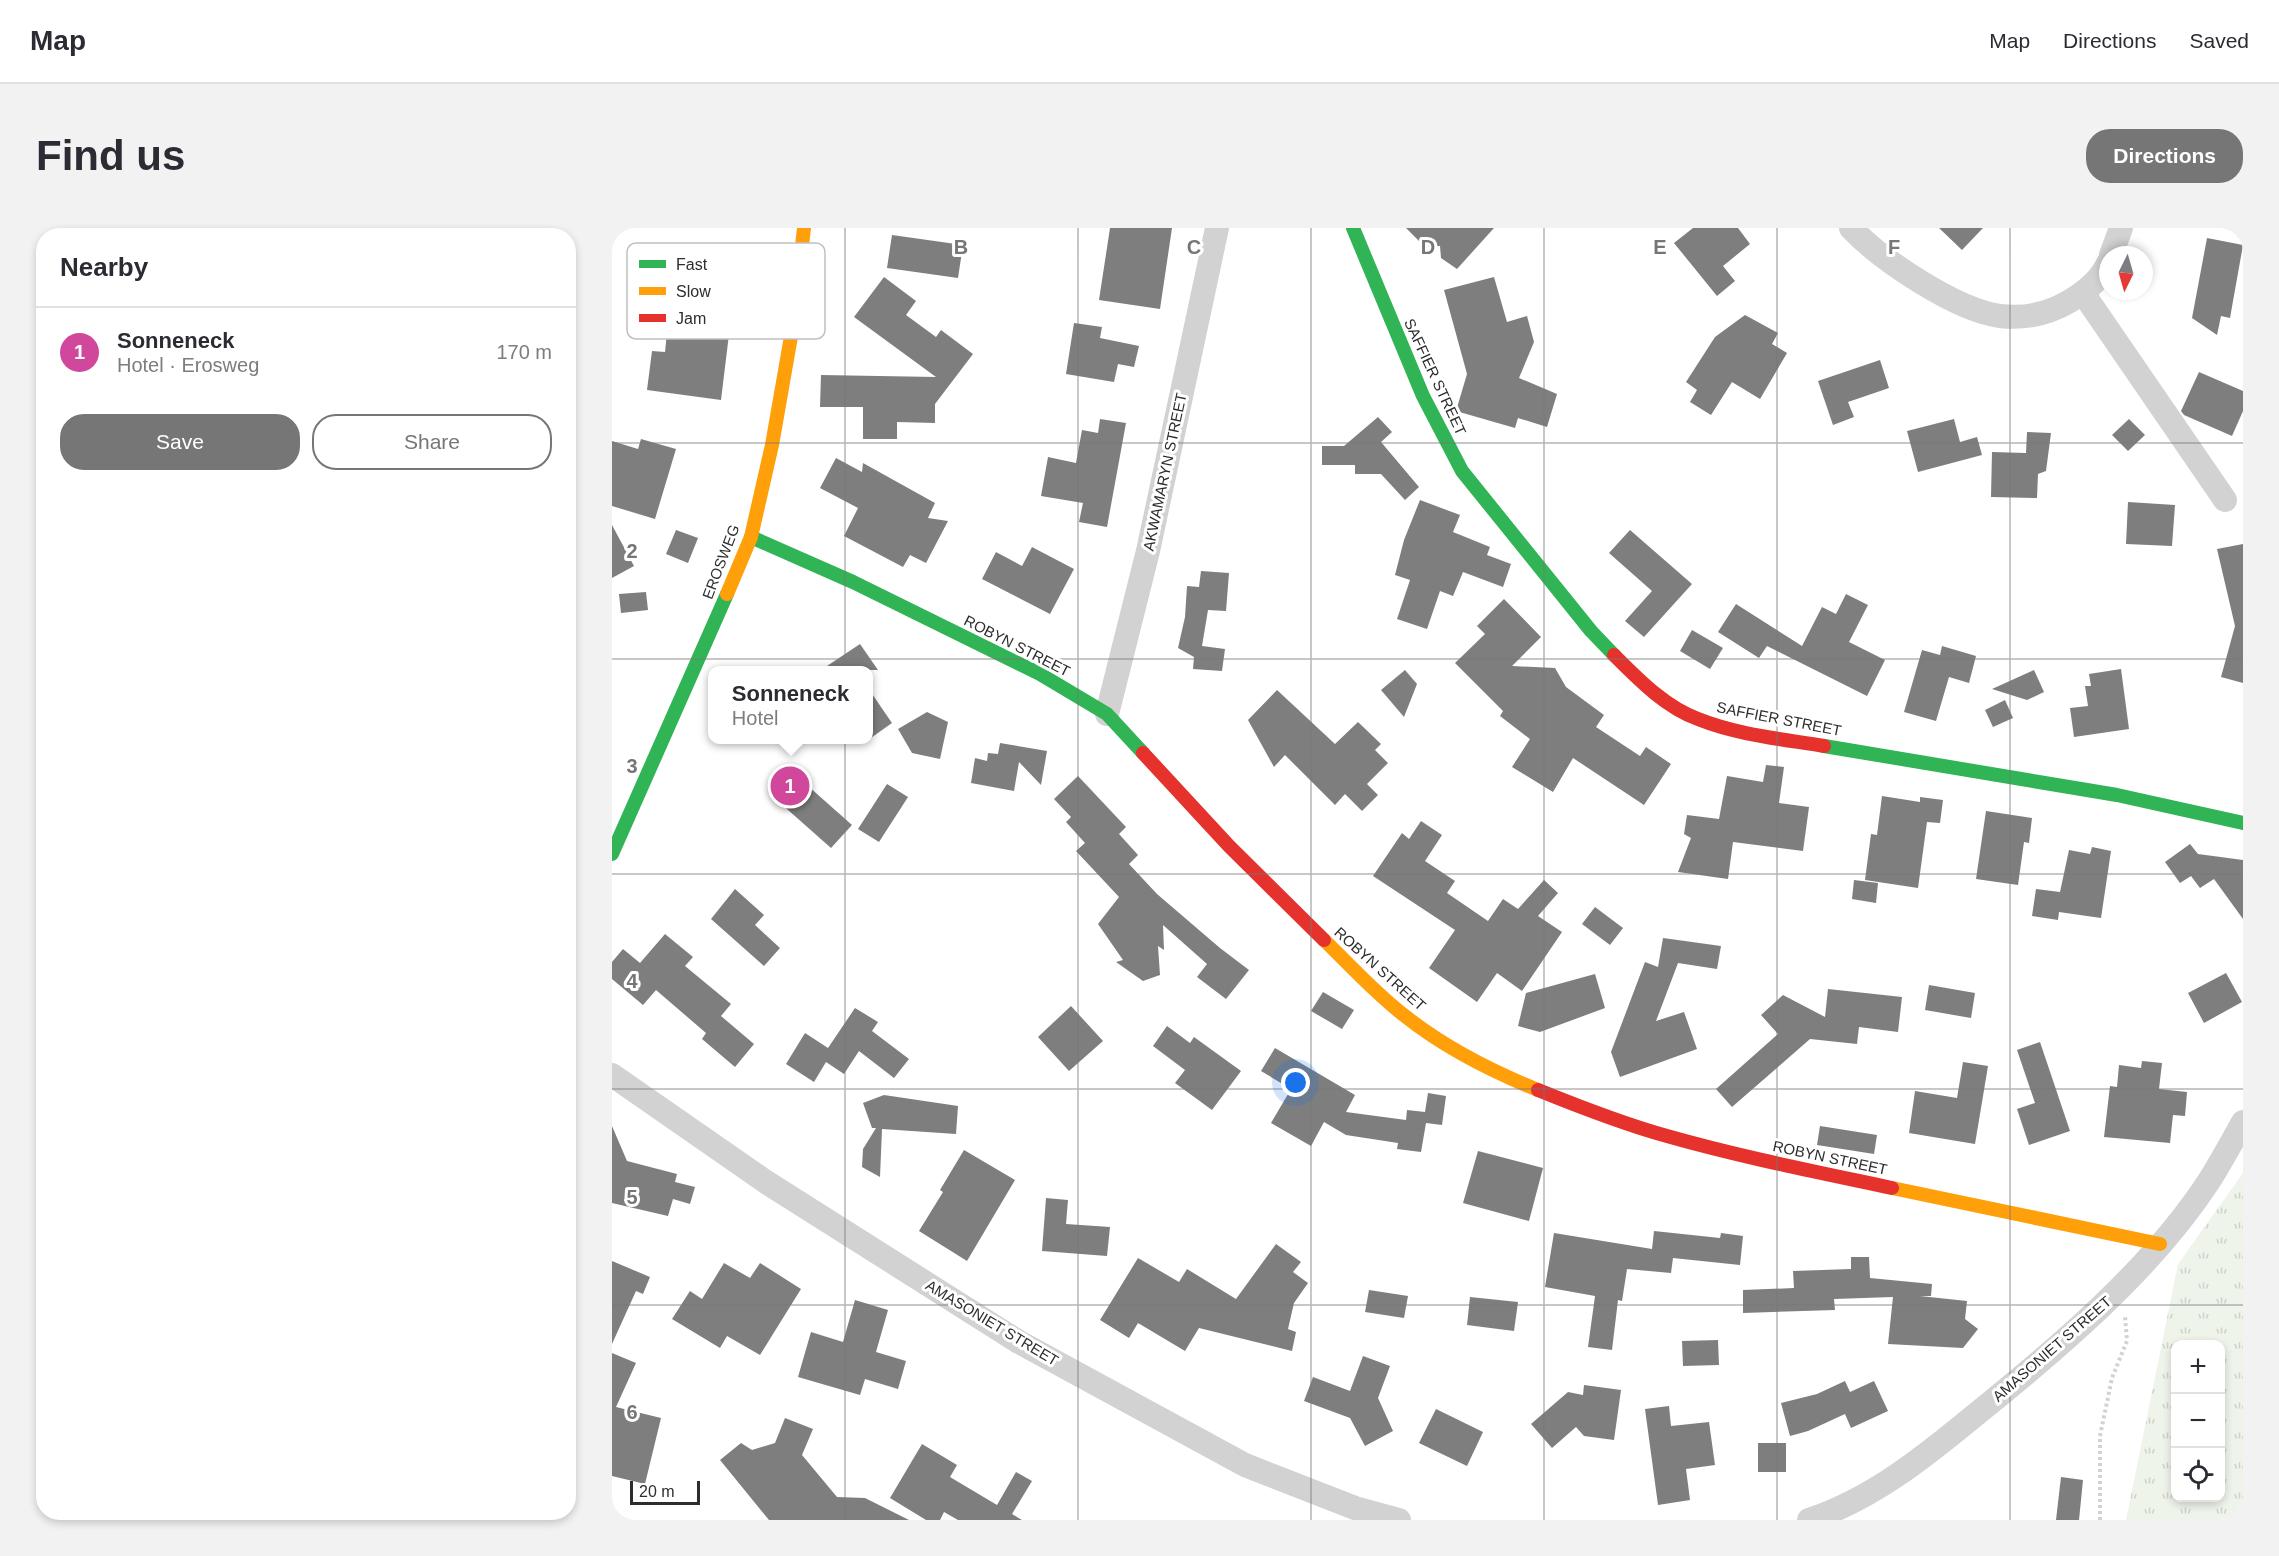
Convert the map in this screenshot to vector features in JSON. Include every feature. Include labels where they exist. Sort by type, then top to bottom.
[{"type":"street","name":"EROSWEG","points":[[803,243],[804,228]]},
{"type":"street","name":"AKWAMARYN STREET","points":[[1107,714],[1148,551],[1217,228]]},
{"type":"street","name":"SAFFIER STREET","points":[[1353,228],[1423,396],[1462,471],[1591,631],[1661,698],[1696,719],[1737,730],[2116,795],[2243,823]]},
{"type":"street","points":[[1851,228],[1862,239],[1928,286],[1968,306],[1998,316],[2024,317],[2053,311],[2083,293],[2099,276]]},
{"type":"street","points":[[2114,246],[2121,228]]},
{"type":"street","points":[[2083,293],[2225,500]]},
{"type":"street","name":"EROSWEG","points":[[612,854],[710,636],[751,537],[772,445],[791,339]]},
{"type":"street","name":"ROBYN STREET","points":[[751,537],[853,582],[1040,674],[1107,714],[1229,846],[1403,1015],[1446,1045],[1518,1082],[1591,1111],[1686,1141],[1789,1166],[2160,1244]]},
{"type":"street","name":"AMASONIET STREET","points":[[612,1075],[766,1182],[1019,1342],[1245,1465],[1355,1508],[1399,1520]]},
{"type":"street","name":"AMASONIET STREET","points":[[1809,1520],[1830,1513],[1878,1488],[1918,1461],[2035,1365],[2123,1285],[2160,1244],[2208,1182],[2243,1122]]},
{"type":"path","points":[[2100,1520],[2100,1436],[2112,1378],[2127,1341],[2123,1285]]},
{"type":"green space","points":[[2243,1173],[2243,1520],[2126,1520],[2178,1264]]},
{"type":"building","points":[[1110,228],[1172,228],[1160,309],[1099,300]]},
{"type":"building","points":[[1406,228],[1494,228],[1457,269],[1441,258],[1440,246],[1425,247]]},
{"type":"building","points":[[1693,228],[1738,228],[1750,244],[1723,266],[1735,281],[1717,296],[1674,243]]},
{"type":"building","points":[[1939,228],[1983,228],[1962,250]]},
{"type":"building","points":[[892,235],[963,245],[958,278],[887,268]]},
{"type":"building","points":[[2207,238],[2243,245],[2230,318],[2221,316],[2217,335],[2192,318]]},
{"type":"building","points":[[884,277],[916,301],[906,315],[936,337],[941,330],[973,354],[935,404],[935,423],[897,422],[897,439],[863,439],[863,407],[820,407],[821,375],[936,377],[854,317]]},
{"type":"building","points":[[1494,277],[1507,322],[1527,316],[1534,342],[1519,378],[1557,394],[1547,427],[1518,418],[1515,428],[1456,411],[1467,374],[1444,290]]},
{"type":"building","points":[[1745,315],[1778,333],[1772,344],[1787,353],[1760,399],[1732,382],[1711,415],[1690,402],[1697,390],[1686,382],[1715,337]]},
{"type":"building","points":[[1074,323],[1102,327],[1100,338],[1139,346],[1134,367],[1118,364],[1114,382],[1066,374]]},
{"type":"building","points":[[666,339],[728,339],[721,400],[647,390],[652,351],[665,352]]},
{"type":"building","points":[[1880,360],[1889,388],[1848,402],[1854,417],[1833,425],[1818,381]]},
{"type":"building","points":[[2199,372],[2243,391],[2243,411],[2232,436],[2184,415],[2181,411]]},
{"type":"building","points":[[1378,417],[1392,432],[1381,442],[1419,487],[1405,500],[1381,474],[1355,474],[1355,465],[1322,465],[1322,446],[1344,446]]},
{"type":"building","points":[[1100,419],[1126,423],[1107,527],[1079,522],[1083,503],[1041,496],[1048,457],[1076,463],[1082,430],[1098,433]]},
{"type":"building","points":[[1954,419],[1960,442],[1977,437],[1982,455],[1918,472],[1907,431]]},
{"type":"building","points":[[2129,419],[2145,435],[2128,451],[2112,435]]},
{"type":"building","points":[[2027,432],[2051,433],[2046,471],[2038,474],[2037,498],[1991,497],[1992,452],[2026,453]]},
{"type":"building","points":[[641,439],[676,449],[655,519],[612,506],[612,441],[638,449]]},
{"type":"building","points":[[836,458],[862,472],[863,463],[935,503],[928,518],[948,521],[926,563],[910,555],[903,567],[844,536],[858,508],[820,488]]},
{"type":"building","points":[[1420,500],[1460,515],[1453,532],[1490,547],[1487,555],[1511,564],[1503,587],[1463,572],[1453,596],[1440,591],[1427,629],[1397,619],[1410,580],[1395,575],[1404,540]]},
{"type":"building","points":[[2128,502],[2175,505],[2172,546],[2126,544]]},
{"type":"building","points":[[612,525],[634,566],[612,578]]},
{"type":"building","points":[[676,530],[698,538],[688,563],[666,554]]},
{"type":"building","points":[[1630,530],[1692,584],[1644,637],[1625,621],[1652,591],[1609,553]]},
{"type":"building","points":[[2243,544],[2243,683],[2221,677],[2235,626],[2217,549]]},
{"type":"building","points":[[1032,547],[1074,569],[1050,614],[982,579],[996,552],[1022,566]]},
{"type":"building","points":[[1201,571],[1229,573],[1226,611],[1208,610],[1202,646],[1225,649],[1222,671],[1193,669],[1194,657],[1178,648],[1185,617],[1187,586],[1199,587]]},
{"type":"building","points":[[646,592],[648,610],[621,613],[619,594]]},
{"type":"building","points":[[1846,594],[1868,605],[1849,642],[1885,660],[1867,696],[1767,646],[1759,658],[1718,632],[1736,604],[1802,646],[1822,607],[1836,614]]},
{"type":"building","points":[[1504,599],[1541,637],[1512,666],[1555,668],[1566,687],[1604,715],[1596,727],[1640,756],[1646,747],[1671,764],[1644,805],[1573,758],[1553,792],[1512,767],[1530,739],[1500,716],[1503,711],[1455,663],[1485,634],[1477,626]]},
{"type":"building","points":[[1692,630],[1723,648],[1710,669],[1680,651]]},
{"type":"building","points":[[860,644],[878,670],[873,670],[873,666],[827,666]]},
{"type":"building","points":[[1942,646],[1976,656],[1969,683],[1949,677],[1936,721],[1904,712],[1922,650],[1940,655]]},
{"type":"building","points":[[2121,669],[2129,729],[2074,737],[2070,708],[2088,706],[2085,686],[2091,686],[2089,674]]},
{"type":"building","points":[[1405,670],[1417,684],[1404,717],[1381,690]]},
{"type":"building","points":[[2034,670],[2044,692],[2027,700],[1992,689]]},
{"type":"building","points":[[1277,690],[1335,744],[1358,722],[1381,744],[1375,750],[1388,763],[1367,784],[1378,795],[1362,811],[1345,794],[1335,805],[1285,755],[1274,767],[1248,720]]},
{"type":"building","points":[[873,695],[892,723],[873,736]]},
{"type":"building","points":[[2005,700],[2013,718],[1993,727],[1985,710]]},
{"type":"building","points":[[927,712],[948,722],[940,759],[912,753],[898,729]]},
{"type":"building","points":[[1000,743],[1047,751],[1041,785],[1019,762],[1014,791],[971,783],[975,758],[987,761],[988,753],[998,754]]},
{"type":"building","points":[[1766,765],[1784,767],[1779,803],[1809,807],[1803,851],[1733,842],[1728,879],[1678,872],[1691,838],[1684,834],[1687,815],[1719,819],[1727,776],[1763,782]]},
{"type":"building","points":[[790,770],[852,825],[831,848],[770,794]]},
{"type":"building","points":[[1078,776],[1126,827],[1119,834],[1138,855],[1129,864],[1157,894],[1249,970],[1226,999],[1197,977],[1207,964],[1163,925],[1164,950],[1158,946],[1160,975],[1143,981],[1116,962],[1123,960],[1098,924],[1119,897],[1076,851],[1085,843],[1066,822],[1071,817],[1054,799]]},
{"type":"building","points":[[887,784],[908,797],[879,842],[858,829]]},
{"type":"building","points":[[1882,796],[1920,802],[1920,797],[1943,800],[1940,823],[1927,822],[1918,888],[1865,880],[1871,834],[1877,835]]},
{"type":"building","points":[[1986,811],[2032,818],[2029,843],[2024,842],[2018,885],[1976,879]]},
{"type":"building","points":[[1421,821],[1442,835],[1425,861],[1455,881],[1447,893],[1488,921],[1503,899],[1518,909],[1544,880],[1558,893],[1538,916],[1562,932],[1522,991],[1497,973],[1477,1002],[1429,968],[1455,930],[1373,876],[1402,833],[1409,839]]},
{"type":"building","points":[[2190,844],[2198,854],[2243,860],[2243,919],[2214,879],[2200,888],[2191,876],[2180,883],[2165,862]]},
{"type":"building","points":[[2092,847],[2111,851],[2101,918],[2059,912],[2058,920],[2032,916],[2036,889],[2060,892],[2069,850],[2090,854]]},
{"type":"building","points":[[1854,880],[1878,883],[1876,903],[1852,899]]},
{"type":"building","points":[[735,889],[764,915],[755,925],[780,948],[764,966],[711,919]]},
{"type":"building","points":[[1595,907],[1623,928],[1610,945],[1582,924]]},
{"type":"building","points":[[665,934],[693,957],[685,966],[731,1004],[721,1016],[754,1044],[735,1067],[702,1039],[706,1033],[656,990],[643,1005],[612,979],[612,962],[623,949],[640,963]]},
{"type":"building","points":[[1663,938],[1721,946],[1717,969],[1678,963],[1656,1021],[1684,1012],[1697,1049],[1620,1077],[1611,1052],[1645,962],[1658,967]]},
{"type":"building","points":[[2226,973],[2242,1002],[2204,1023],[2188,993]]},
{"type":"building","points":[[1595,974],[1605,1008],[1540,1032],[1518,1026],[1526,993]]},
{"type":"building","points":[[1929,985],[1975,993],[1971,1018],[1925,1010]]},
{"type":"building","points":[[1828,989],[1902,997],[1898,1032],[1859,1027],[1857,1044],[1810,1039],[1732,1107],[1716,1089],[1778,1034],[1761,1015],[1783,995],[1825,1017]]},
{"type":"building","points":[[1323,992],[1354,1010],[1342,1029],[1311,1011]]},
{"type":"building","points":[[1071,1006],[1103,1041],[1069,1071],[1038,1037]]},
{"type":"building","points":[[855,1008],[878,1022],[872,1031],[909,1059],[894,1078],[859,1051],[844,1074],[826,1062],[814,1082],[786,1064],[805,1033],[828,1048]]},
{"type":"building","points":[[1167,1026],[1190,1043],[1194,1037],[1241,1071],[1212,1110],[1175,1083],[1185,1070],[1153,1046]]},
{"type":"building","points":[[2040,1042],[2070,1131],[2029,1145],[2017,1109],[2035,1103],[2017,1050]]},
{"type":"building","points":[[1275,1048],[1355,1095],[1346,1112],[1406,1120],[1407,1110],[1425,1112],[1428,1093],[1446,1096],[1442,1125],[1426,1123],[1421,1152],[1397,1149],[1398,1143],[1346,1135],[1324,1122],[1311,1146],[1271,1123],[1291,1089],[1261,1071]]},
{"type":"building","points":[[2142,1061],[2162,1063],[2159,1089],[2187,1092],[2185,1116],[2173,1115],[2170,1143],[2104,1137],[2110,1086],[2117,1087],[2119,1065],[2141,1068]]},
{"type":"building","points":[[1963,1062],[1988,1066],[1975,1144],[1909,1133],[1915,1091],[1957,1098]]},
{"type":"building","points":[[884,1095],[958,1106],[956,1134],[882,1129],[880,1177],[862,1167],[863,1149],[876,1128],[872,1128],[863,1103]]},
{"type":"building","points":[[612,1126],[627,1161],[677,1174],[675,1182],[695,1187],[690,1204],[673,1199],[668,1216],[612,1203]]},
{"type":"building","points":[[1820,1126],[1877,1135],[1874,1154],[1817,1145]]},
{"type":"building","points":[[964,1150],[1015,1180],[967,1261],[919,1231],[943,1192],[940,1190]]},
{"type":"building","points":[[1478,1151],[1543,1168],[1529,1221],[1463,1203]]},
{"type":"building","points":[[1046,1198],[1068,1200],[1066,1224],[1110,1227],[1107,1256],[1042,1251]]},
{"type":"building","points":[[1654,1231],[1720,1238],[1721,1233],[1743,1236],[1740,1265],[1673,1258],[1671,1273],[1627,1269],[1622,1301],[1618,1300],[1612,1350],[1588,1347],[1595,1296],[1545,1287],[1554,1233],[1652,1249]]},
{"type":"building","points":[[1276,1244],[1301,1262],[1293,1272],[1308,1283],[1294,1303],[1288,1329],[1296,1332],[1292,1351],[1199,1328],[1185,1351],[1138,1323],[1129,1338],[1100,1320],[1138,1258],[1179,1282],[1187,1269],[1236,1299]]},
{"type":"building","points":[[1851,1257],[1869,1257],[1870,1278],[1932,1284],[1931,1296],[1920,1296],[1967,1301],[1965,1319],[1978,1329],[1963,1348],[1888,1344],[1893,1297],[1834,1299],[1835,1310],[1743,1313],[1743,1290],[1794,1288],[1793,1271],[1851,1269]]},
{"type":"building","points":[[612,1261],[650,1277],[643,1294],[636,1291],[612,1344]]},
{"type":"building","points":[[724,1263],[750,1278],[760,1263],[801,1289],[760,1355],[727,1336],[720,1348],[672,1319],[690,1291],[702,1299]]},
{"type":"building","points":[[1369,1290],[1408,1296],[1404,1318],[1365,1312]]},
{"type":"building","points":[[1470,1297],[1518,1302],[1514,1331],[1467,1325]]},
{"type":"building","points":[[855,1300],[888,1310],[876,1352],[906,1361],[898,1389],[865,1379],[860,1395],[798,1377],[811,1332],[843,1342]]},
{"type":"building","points":[[1718,1340],[1719,1365],[1683,1366],[1682,1341]]},
{"type":"building","points":[[612,1353],[636,1363],[616,1407],[661,1418],[645,1484],[612,1476]]},
{"type":"building","points":[[1363,1356],[1390,1366],[1378,1398],[1393,1431],[1365,1446],[1350,1418],[1304,1401],[1313,1377],[1350,1391]]},
{"type":"building","points":[[1845,1381],[1850,1392],[1874,1381],[1888,1411],[1851,1428],[1845,1414],[1808,1431],[1790,1436],[1781,1403],[1817,1394]]},
{"type":"building","points":[[1584,1385],[1621,1390],[1614,1440],[1584,1436],[1576,1427],[1552,1448],[1531,1424],[1568,1392],[1583,1395]]},
{"type":"building","points":[[1669,1406],[1671,1426],[1709,1422],[1715,1465],[1686,1469],[1690,1500],[1658,1505],[1645,1409]]},
{"type":"building","points":[[1436,1409],[1483,1432],[1467,1466],[1419,1443]]},
{"type":"building","points":[[785,1418],[813,1429],[802,1455],[837,1497],[865,1498],[909,1520],[769,1520],[720,1460],[741,1443],[752,1450],[775,1443]]},
{"type":"building","points":[[1758,1443],[1786,1443],[1786,1472],[1758,1472]]},
{"type":"building","points":[[922,1444],[957,1465],[950,1477],[997,1505],[1016,1472],[1032,1481],[1012,1514],[1022,1520],[958,1520],[944,1512],[940,1520],[926,1520],[890,1498]]},
{"type":"building","points":[[2061,1477],[2083,1480],[2079,1520],[2056,1520]]},
{"type":"traffic: fast","points":[[1353,228],[1423,396],[1462,471],[1591,631],[1614,655]]},
{"type":"traffic: fast","points":[[751,537],[853,582],[1040,674],[1107,714],[1143,753]]},
{"type":"traffic: fast","points":[[612,854],[727,594]]},
{"type":"traffic: fast","points":[[1824,746],[2117,795],[2243,823]]},
{"type":"traffic: slow","points":[[802,243],[804,228]]},
{"type":"traffic: slow","points":[[727,594],[751,537],[772,445],[791,339]]},
{"type":"traffic: slow","points":[[1324,940],[1363,979],[1420,1027],[1468,1058],[1538,1090]]},
{"type":"traffic: slow","points":[[1892,1188],[2160,1244]]},
{"type":"traffic: jam","points":[[1614,655],[1653,692],[1686,714],[1744,733],[1824,746]]},
{"type":"traffic: jam","points":[[1143,753],[1229,846],[1324,940]]},
{"type":"traffic: jam","points":[[1538,1090],[1618,1121],[1695,1144],[1892,1188]]},
{"type":"place","name":"Sonneneck","points":[[790,786]]}]
